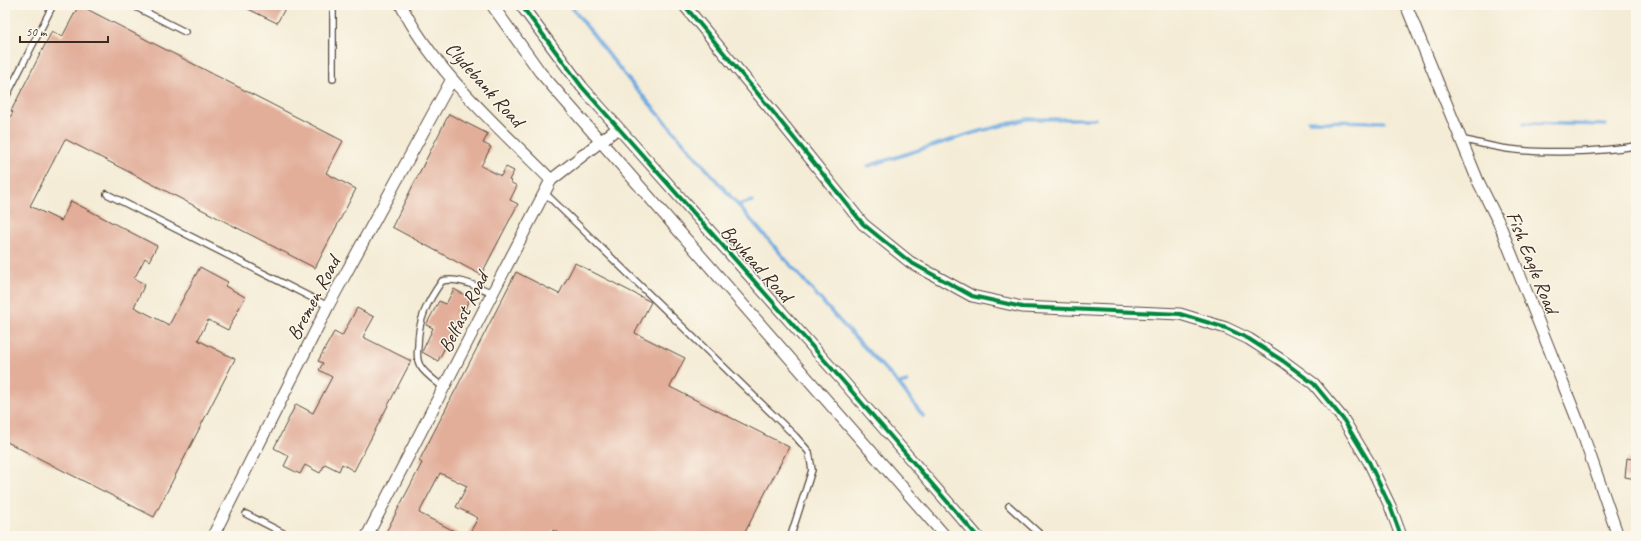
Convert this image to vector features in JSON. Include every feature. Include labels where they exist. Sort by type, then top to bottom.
[{"type":"street","name":"Clydebank Road","points":[[402,5],[411,25],[452,79],[552,180]]},
{"type":"street","name":"Bayhead Road","points":[[492,5],[540,72],[944,536]]},
{"type":"street","name":"Bayhead Road","points":[[521,5],[582,87],[842,380],[977,536]]},
{"type":"street","points":[[684,5],[863,224],[910,262],[972,296],[1022,307],[1180,314],[1226,328],[1249,339],[1283,361],[1314,384],[1343,419],[1369,462],[1390,506],[1401,536]]},
{"type":"street","name":"Fish Eagle Road","points":[[1406,5],[1460,139],[1508,245],[1581,429],[1618,536]]},
{"type":"street","name":"Bremen Road","points":[[213,536],[328,306],[452,79]]},
{"type":"street","name":"Belfast Road","points":[[367,536],[552,180],[618,128]]},
{"type":"lane","points":[[5,99],[52,5]]},
{"type":"lane","points":[[132,5],[185,32]]},
{"type":"lane","points":[[333,5],[333,78]]},
{"type":"lane","points":[[1460,139],[1492,146],[1536,152],[1597,150],[1636,146]]},
{"type":"lane","points":[[545,193],[795,436],[809,452],[812,470],[792,532]]},
{"type":"lane","points":[[107,194],[328,306]]},
{"type":"lane","points":[[444,388],[421,367],[418,359],[419,326],[422,315],[442,281],[458,280],[493,293]]},
{"type":"lane","points":[[1009,506],[1042,536]]},
{"type":"lane","points":[[246,514],[289,536]]},
{"type":"building","points":[[79,5],[343,141],[326,173],[356,189],[315,268],[65,139],[30,206],[61,221],[71,201],[157,246],[149,261],[145,258],[134,279],[145,284],[134,307],[169,325],[200,267],[228,282],[225,286],[245,297],[228,330],[208,320],[198,340],[235,359],[154,517],[5,441],[5,127],[13,112],[11,111],[52,31],[62,37]]},
{"type":"building","points":[[240,5],[287,5],[277,23]]},
{"type":"building","points":[[449,114],[488,134],[483,143],[491,147],[481,166],[501,176],[506,167],[514,171],[509,180],[517,186],[510,200],[518,204],[481,275],[392,227]]},
{"type":"building","points":[[575,263],[651,302],[635,333],[685,358],[670,387],[789,447],[743,536],[565,536],[553,530],[550,536],[468,536],[478,518],[456,507],[467,486],[440,473],[419,513],[464,536],[418,536],[410,532],[408,536],[384,536],[422,463],[419,461],[516,272],[559,294]]},
{"type":"building","points":[[454,289],[470,298],[438,361],[422,352],[433,328],[426,325],[439,301],[446,304]]},
{"type":"building","points":[[357,308],[374,317],[363,337],[411,361],[354,471],[342,464],[339,471],[325,464],[320,473],[305,465],[300,474],[284,466],[289,456],[274,448],[296,404],[313,413],[332,377],[319,370],[323,363],[318,361],[334,332],[342,336]]},
{"type":"building","points":[[1627,458],[1636,460],[1636,479],[1625,477]]},
{"type":"waterway","points":[[570,5],[628,79],[835,316],[899,384],[923,416]]},
{"type":"waterway","points":[[868,166],[973,133],[1027,119],[1095,119]]},
{"type":"waterway","points":[[1309,121],[1384,122]]},
{"type":"waterway","points":[[1524,123],[1606,125]]},
{"type":"waterway","points":[[738,205],[752,201]]},
{"type":"waterway","points":[[899,384],[907,382]]},
{"type":"cycle path","points":[[521,5],[582,87],[842,380],[977,536]]},
{"type":"cycle path","points":[[684,5],[863,224],[910,262],[972,296],[1022,307],[1180,314],[1226,328],[1249,339],[1283,361],[1314,384],[1343,419],[1369,462],[1390,506],[1401,536]]}]
